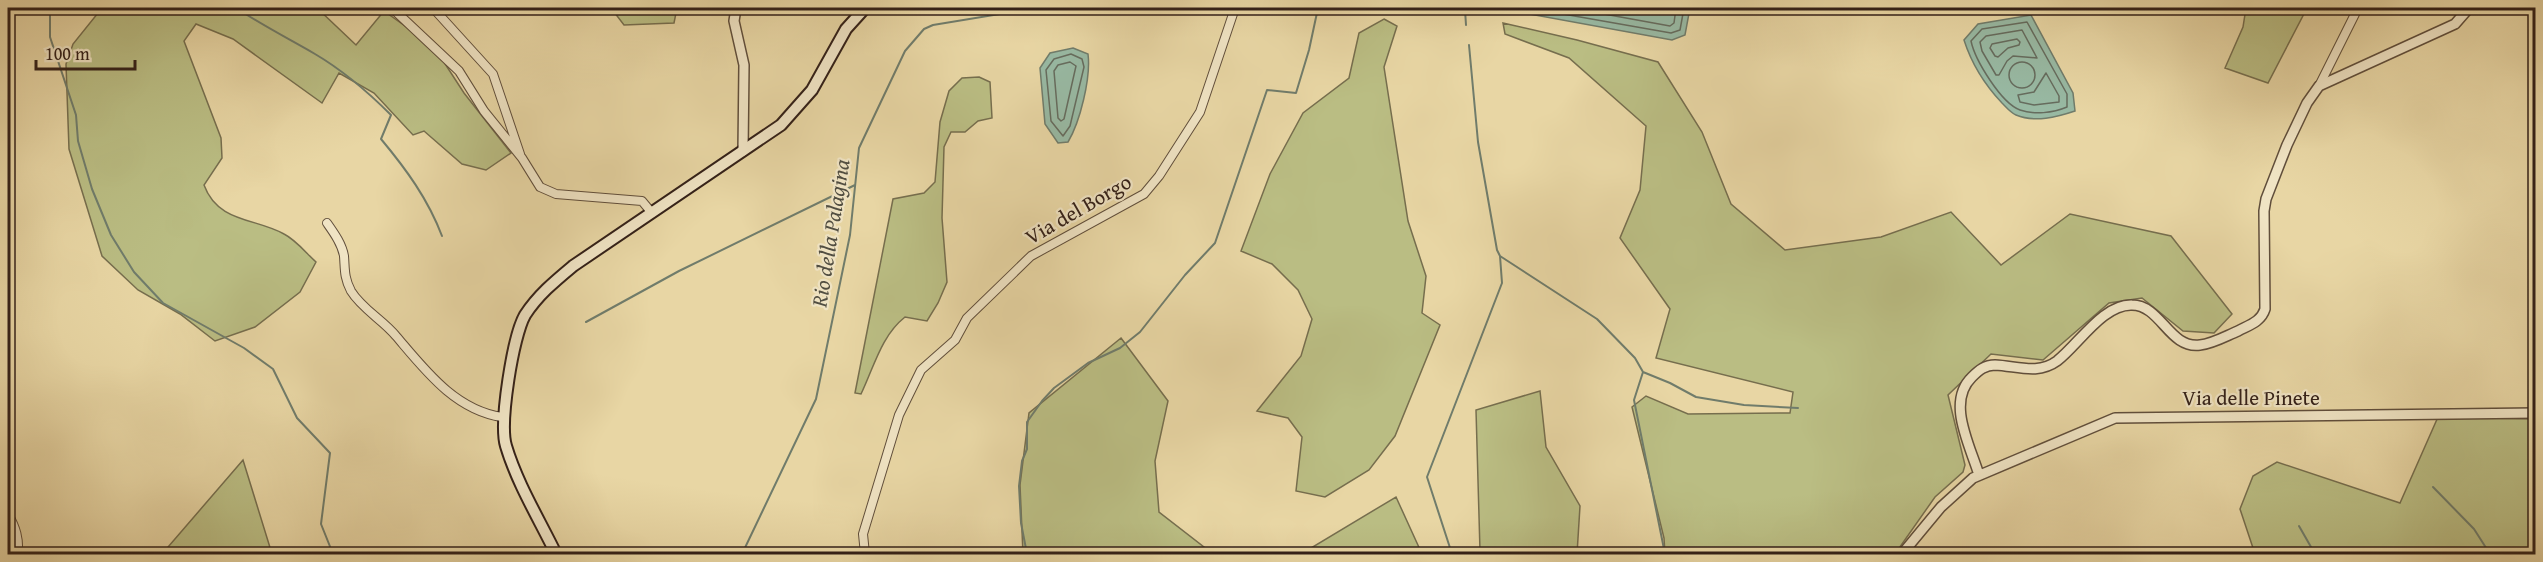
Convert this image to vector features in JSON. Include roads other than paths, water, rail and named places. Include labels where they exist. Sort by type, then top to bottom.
[{"type":"main road","points":[[556,555],[505,444],[502,417],[518,336],[524,318],[536,299],[550,284],[573,266],[781,125],[812,90],[846,29],[865,8]]},
{"type":"street","points":[[392,8],[459,71],[484,111],[522,158],[540,187],[556,194],[642,201],[652,213]]},
{"type":"street","points":[[433,8],[493,74],[522,158]]},
{"type":"street","points":[[736,8],[734,21],[744,65],[743,151]]},
{"type":"street","name":"Via del Borgo","points":[[865,555],[863,534],[899,415],[921,370],[955,340],[967,318],[1031,256],[1144,194],[1160,176],[1200,112],[1235,8]]},
{"type":"street","points":[[1979,475],[1959,405],[1964,385],[1979,370],[1994,365],[2030,369],[2050,365],[2106,315],[2123,305],[2140,305],[2178,339],[2196,346],[2229,335],[2260,319],[2265,309],[2264,211],[2266,199],[2307,103],[2319,86],[2358,8]]},
{"type":"street","points":[[2319,86],[2455,24],[2469,8]]},
{"type":"street","points":[[327,224],[336,235],[344,254],[344,277],[353,293],[397,336],[436,382],[471,409],[487,415],[502,417]]},
{"type":"street","name":"Via delle Pinete","points":[[1902,555],[1941,507],[1979,475],[2115,418],[2535,413]]},
{"type":"street","points":[[8,514],[15,525],[19,540],[18,555]]},
{"type":"water","points":[[1517,8],[1690,8],[1685,35],[1672,40],[1519,12]]},
{"type":"water","points":[[2031,15],[2073,93],[2075,111],[2038,119],[2014,114],[1990,89],[1971,58],[1964,40],[1978,24]]},
{"type":"water","points":[[1073,48],[1088,54],[1088,75],[1080,112],[1072,133],[1068,142],[1058,143],[1045,124],[1040,68],[1050,53]]},
{"type":"waterway","points":[[8,150],[9,8]]},
{"type":"waterway","points":[[50,8],[50,37],[76,115],[78,141],[92,189],[111,235],[134,272],[163,303],[244,348],[273,369],[297,418],[330,453],[321,524],[333,554]]},
{"type":"waterway","points":[[115,13],[117,8]]},
{"type":"waterway","points":[[236,8],[336,67],[391,115],[381,139],[416,185],[442,236]]},
{"type":"waterway","name":"Rio della Palagina","points":[[742,554],[816,399],[850,235],[859,148],[905,51],[924,29],[933,25],[1036,8]]},
{"type":"waterway","points":[[1027,554],[1021,523],[1019,486],[1022,461],[1027,449],[1027,422],[1054,388],[1088,363],[1120,348],[1140,332],[1185,275],[1215,243],[1267,90],[1296,93],[1309,50],[1318,8]]},
{"type":"waterway","points":[[1466,25],[1465,10],[1475,8]]},
{"type":"waterway","points":[[1452,554],[1427,477],[1502,283],[1500,256],[1497,250],[1478,142],[1469,45]]},
{"type":"waterway","points":[[586,322],[679,271],[855,185]]},
{"type":"waterway","points":[[1500,256],[1597,319],[1635,358],[1643,372],[1696,397],[1744,405],[1798,408]]},
{"type":"waterway","points":[[8,257],[9,266]]},
{"type":"waterway","points":[[1643,372],[1634,400],[1665,554]]},
{"type":"waterway","points":[[2433,487],[2474,529],[2490,554]]},
{"type":"waterway","points":[[2299,526],[2315,554]]}]
